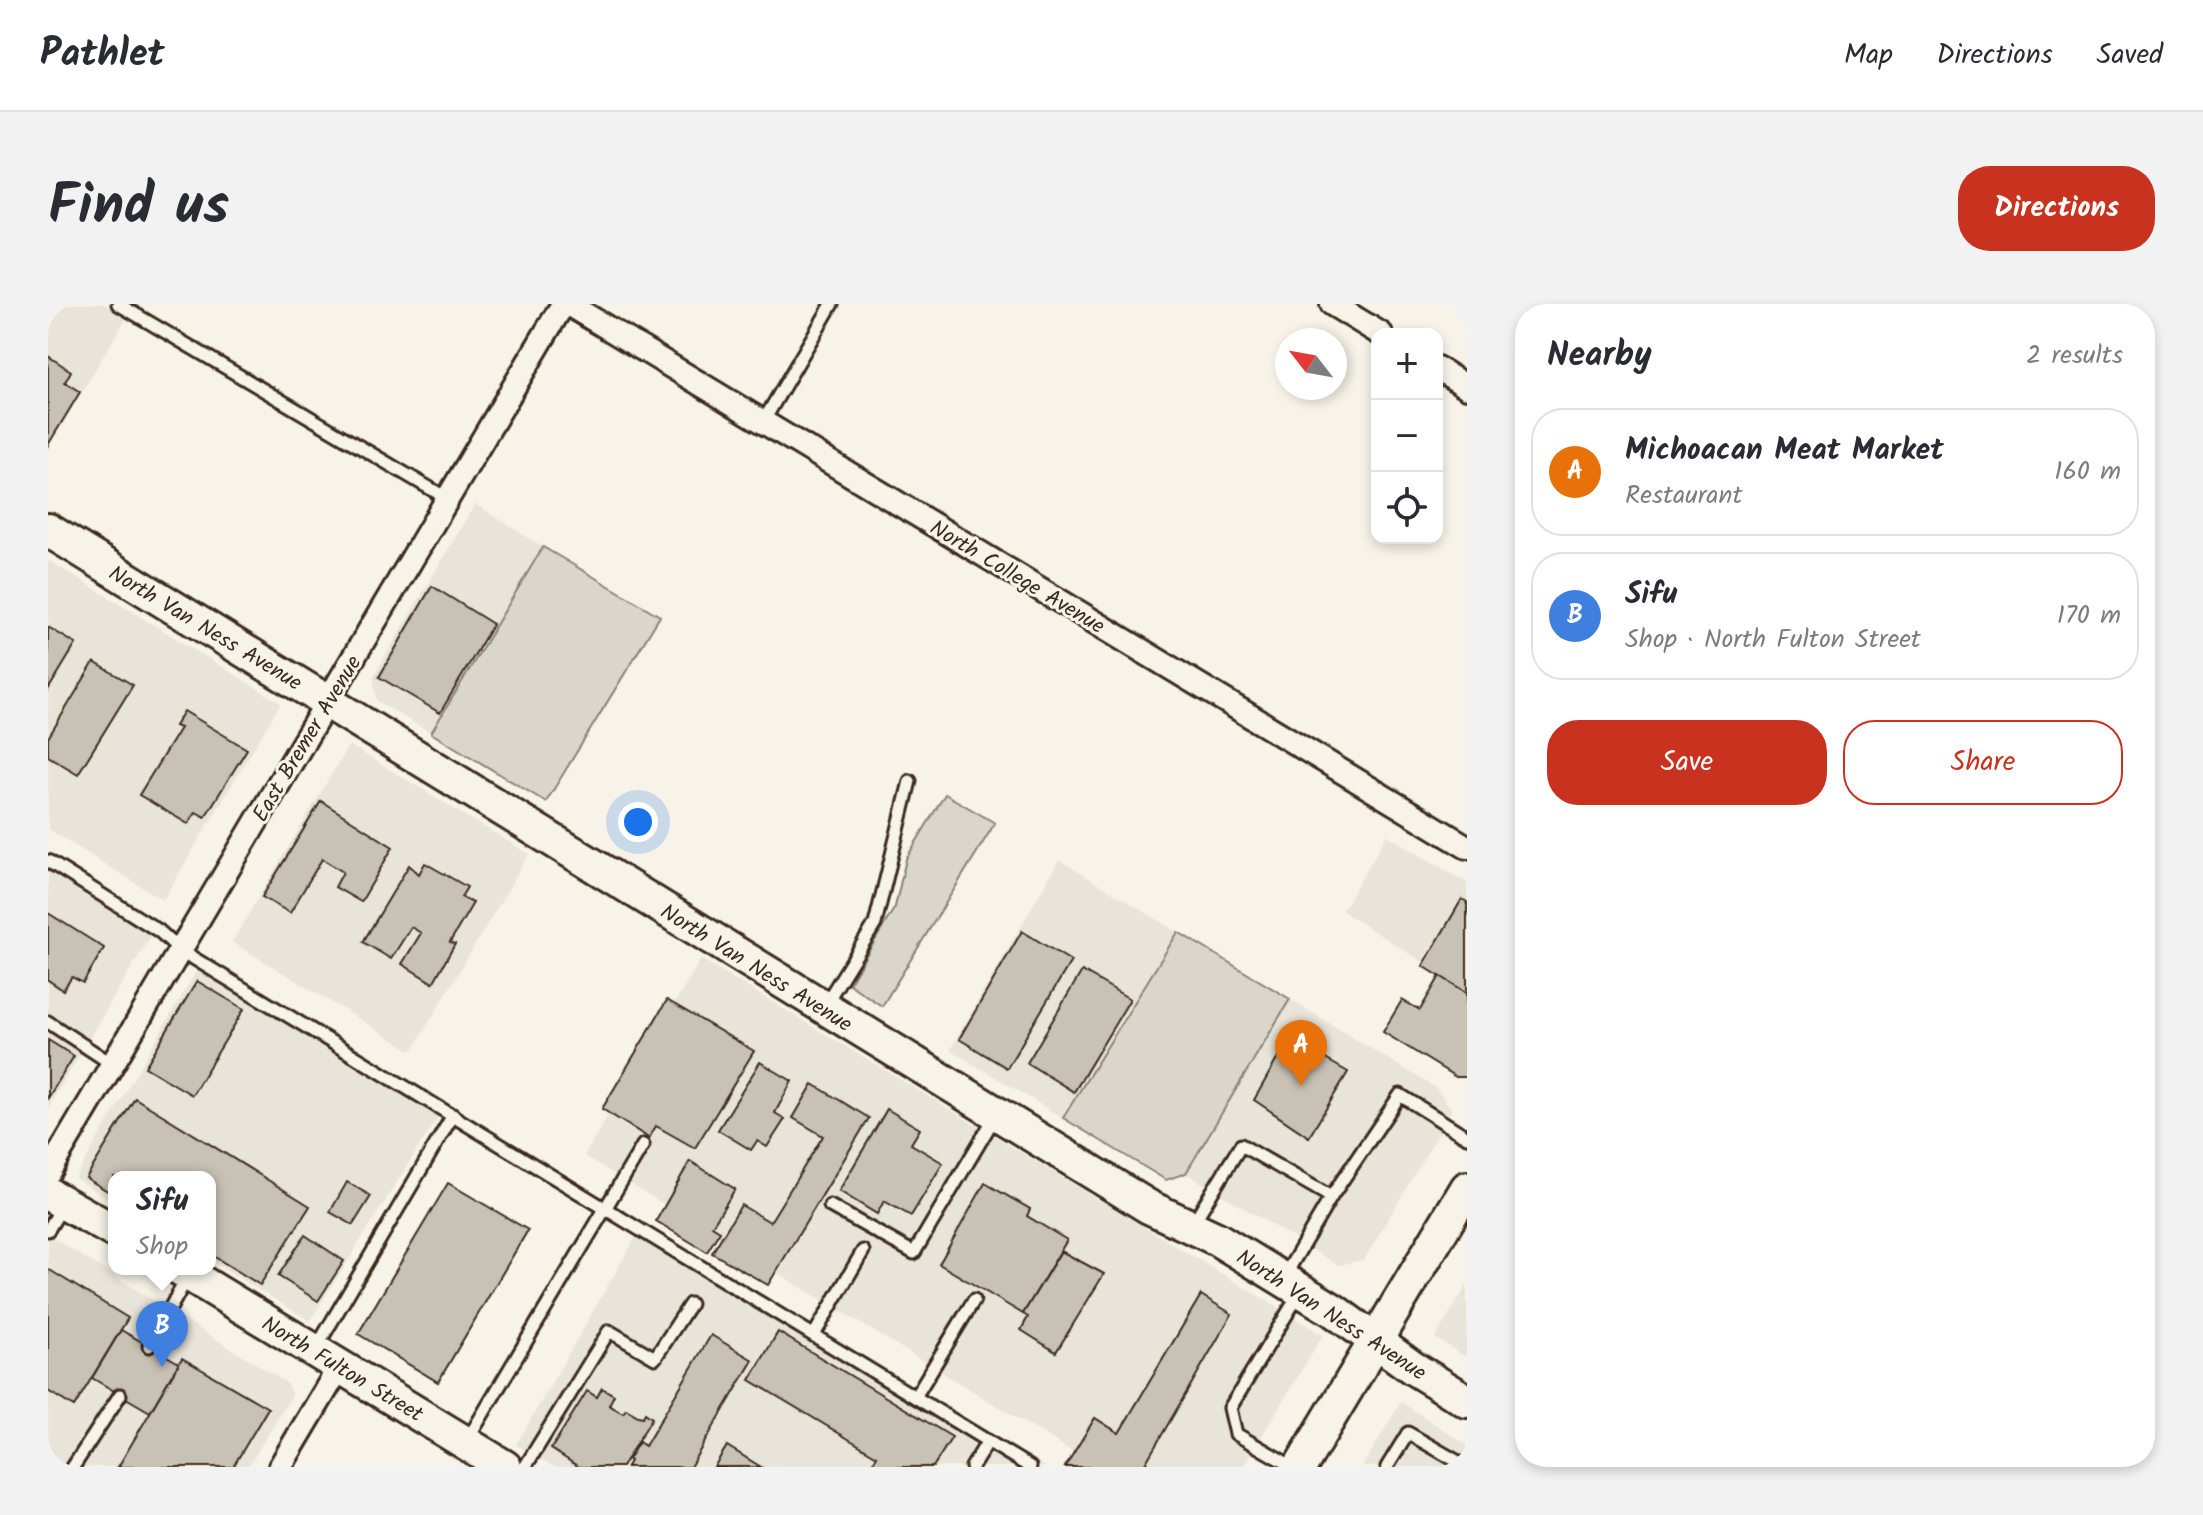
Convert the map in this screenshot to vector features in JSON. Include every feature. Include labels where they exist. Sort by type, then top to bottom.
[{"type":"main road","name":"North Van Ness Avenue","points":[[48,530],[1149,1207],[1217,1239],[1292,1285],[1467,1401]]},
{"type":"main road","points":[[1300,1467],[1467,1188]]},
{"type":"main road","points":[[53,1209],[108,1229]]},
{"type":"main road","name":"North Fulton Street","points":[[190,1275],[505,1467]]},
{"type":"street","name":"East Bremer Avenue","points":[[48,1173],[566,304]]},
{"type":"street","name":"North College Avenue","points":[[566,304],[1467,847]]},
{"type":"street","points":[[1332,304],[1371,328]]},
{"type":"street","points":[[1443,372],[1467,387]]},
{"type":"street","points":[[280,1467],[328,1358]]},
{"type":"lane","points":[[118,304],[448,499]]},
{"type":"lane","points":[[763,422],[832,304]]},
{"type":"lane","points":[[823,1007],[875,924],[910,781]]},
{"type":"lane","points":[[48,861],[159,931],[180,950],[1030,1467]]},
{"type":"lane","points":[[48,1022],[112,1064]]},
{"type":"lane","points":[[1293,1467],[1236,1434],[1230,1408],[1292,1285],[1331,1197],[1400,1095],[1467,1137]]},
{"type":"lane","points":[[830,1206],[914,1253],[996,1114]]},
{"type":"lane","points":[[328,1358],[453,1115]]},
{"type":"lane","points":[[466,1443],[643,1145]]},
{"type":"lane","points":[[1191,1227],[1241,1145],[1331,1197]]},
{"type":"lane","points":[[814,1335],[863,1251]]},
{"type":"lane","points":[[149,1346],[184,1275]]},
{"type":"lane","points":[[915,1397],[974,1300]]},
{"type":"lane","points":[[525,1467],[609,1331],[655,1358],[690,1304]]},
{"type":"lane","points":[[73,1467],[120,1395]]},
{"type":"lane","points":[[1387,1467],[1408,1433],[1467,1467]]},
{"type":"lane","points":[[972,1467],[988,1441]]},
{"type":"shaded area","points":[[59,304],[103,304],[127,317],[48,448],[48,323]]},
{"type":"shaded area","points":[[475,504],[543,547],[431,733],[377,701],[373,677]]},
{"type":"shaded area","points":[[543,547],[660,616],[546,802],[431,733]]},
{"type":"shaded area","points":[[48,560],[281,703],[163,900],[48,829]]},
{"type":"shaded area","points":[[349,745],[529,854],[412,1051],[232,942]]},
{"type":"shaded area","points":[[945,794],[995,823],[882,1006],[849,984],[895,907],[906,859]]},
{"type":"shaded area","points":[[1387,835],[1467,883],[1467,990],[1342,911]]},
{"type":"shaded area","points":[[1059,860],[1178,932],[1063,1118],[950,1050]]},
{"type":"shaded area","points":[[48,861],[156,927],[48,1108]]},
{"type":"shaded area","points":[[1178,932],[1290,999],[1186,1173],[1166,1180],[1063,1118]]},
{"type":"shaded area","points":[[701,959],[1323,1335],[1243,1467],[1098,1467],[584,1156]]},
{"type":"shaded area","points":[[198,968],[439,1115],[310,1321],[216,1264],[216,1171],[108,1171],[108,1198],[75,1178]]},
{"type":"shaded area","points":[[1290,999],[1437,1089],[1452,1110],[1364,1260],[1338,1265],[1186,1173]]},
{"type":"shaded area","points":[[48,1235],[108,1275],[287,1383],[292,1395],[248,1467],[48,1467]]},
{"type":"shaded area","points":[[637,1235],[743,1283],[1046,1467],[554,1467],[516,1445]]},
{"type":"shaded area","points":[[1467,1285],[1467,1358],[1435,1338]]},
{"type":"shaded area","points":[[1401,1402],[1467,1445],[1467,1467],[1362,1467]]},
{"type":"building","points":[[48,356],[71,371],[65,382],[80,392],[48,445]]},
{"type":"building","points":[[432,586],[493,624],[440,713],[379,677]]},
{"type":"building","points":[[48,627],[76,644],[48,690]]},
{"type":"building","points":[[94,662],[133,685],[78,774],[48,756],[48,738]]},
{"type":"building","points":[[184,711],[247,749],[205,817],[196,812],[188,824],[139,795],[180,728],[175,726]]},
{"type":"building","points":[[321,801],[393,847],[361,902],[335,887],[343,872],[322,859],[290,913],[262,897]]},
{"type":"building","points":[[425,863],[467,887],[461,897],[473,903],[450,942],[455,944],[433,983],[402,964],[421,933],[411,927],[391,959],[363,942],[409,865],[419,874]]},
{"type":"building","points":[[1462,899],[1467,902],[1467,993],[1423,966]]},
{"type":"building","points":[[48,913],[104,948],[83,983],[72,977],[63,990],[48,980]]},
{"type":"building","points":[[1022,931],[1071,961],[1007,1068],[959,1039]]},
{"type":"building","points":[[1082,971],[1130,999],[1074,1092],[1027,1063]]},
{"type":"building","points":[[1440,976],[1467,993],[1467,1077],[1456,1077],[1383,1032],[1402,1000],[1420,1010]]},
{"type":"building","points":[[197,981],[244,1009],[192,1095],[145,1067]]},
{"type":"building","points":[[667,1000],[754,1051],[695,1148],[656,1126],[649,1138],[602,1109]]},
{"type":"building","points":[[1289,1038],[1348,1072],[1309,1137],[1254,1100]]},
{"type":"building","points":[[48,1040],[74,1056],[48,1098]]},
{"type":"building","points":[[760,1062],[792,1081],[775,1113],[785,1119],[767,1147],[757,1141],[751,1150],[718,1130]]},
{"type":"building","points":[[813,1084],[869,1118],[768,1285],[712,1253],[741,1205],[770,1222],[823,1136],[793,1118]]},
{"type":"building","points":[[135,1098],[310,1206],[260,1285],[216,1258],[216,1171],[108,1171],[108,1191],[86,1178]]},
{"type":"building","points":[[887,1109],[920,1129],[911,1144],[943,1163],[911,1216],[884,1201],[877,1214],[839,1191]]},
{"type":"building","points":[[690,1161],[735,1189],[712,1226],[720,1231],[707,1252],[656,1221]]},
{"type":"building","points":[[347,1182],[371,1196],[353,1225],[330,1212]]},
{"type":"building","points":[[448,1183],[528,1230],[438,1382],[358,1334]]},
{"type":"building","points":[[985,1183],[1030,1209],[1027,1216],[1067,1240],[1023,1314],[939,1264]]},
{"type":"building","points":[[305,1235],[344,1261],[318,1301],[278,1276]]},
{"type":"building","points":[[1061,1251],[1104,1274],[1056,1352],[1021,1330],[1028,1317],[1023,1314]]},
{"type":"building","points":[[48,1269],[128,1318],[74,1407],[48,1391]]},
{"type":"building","points":[[1201,1295],[1232,1314],[1145,1467],[1065,1467],[1095,1418],[1119,1433]]},
{"type":"building","points":[[121,1330],[179,1363],[150,1412],[92,1378]]},
{"type":"building","points":[[778,1332],[952,1437],[933,1467],[870,1467],[877,1456],[750,1380]]},
{"type":"building","points":[[711,1335],[753,1360],[690,1467],[627,1467],[628,1459],[639,1442],[645,1446]]},
{"type":"building","points":[[182,1358],[268,1408],[233,1467],[118,1467]]},
{"type":"building","points":[[602,1388],[614,1395],[609,1405],[623,1413],[626,1409],[638,1416],[643,1417],[645,1413],[652,1418],[622,1467],[579,1467],[551,1449],[587,1391],[597,1397]]},
{"type":"building","points":[[727,1446],[761,1467],[714,1467]]},
{"type":"place","name":"Michoacan Meat Market","points":[[1301,1086]]},
{"type":"place","name":"Sifu","points":[[162,1367]]}]
